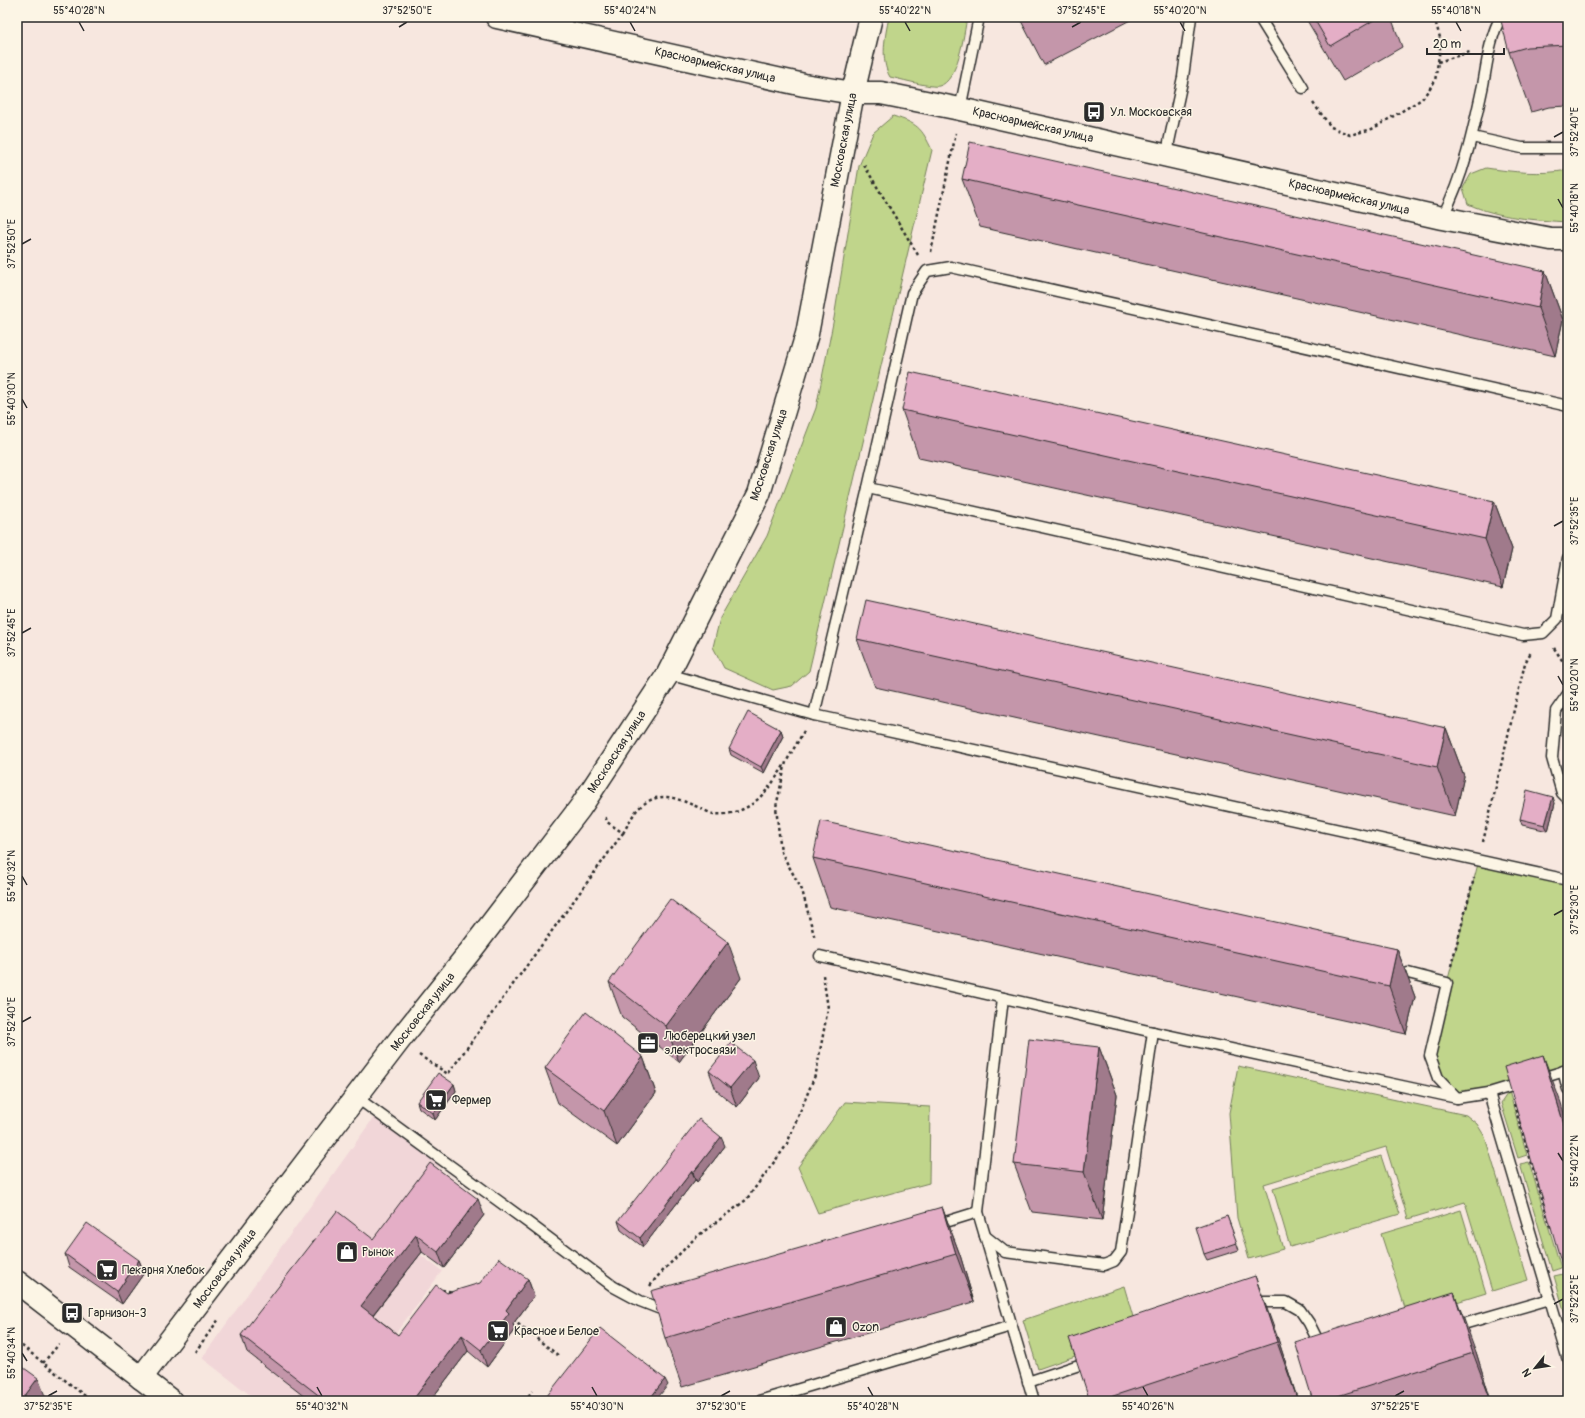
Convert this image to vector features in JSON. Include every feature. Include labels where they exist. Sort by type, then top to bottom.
[{"type":"street","name":"Красноармейская улица","points":[[498,17],[566,24],[804,85],[853,93],[881,93],[960,109],[1442,218],[1551,238],[1568,239]]},
{"type":"street","name":"Московская улица","points":[[141,1378],[580,808],[668,674],[759,494],[806,334],[853,93],[871,17]]},
{"type":"street","points":[[17,1282],[171,1401]]},
{"type":"lane","points":[[960,109],[980,17]]},
{"type":"lane","points":[[1168,156],[1169,142],[1183,78],[1191,17]]},
{"type":"lane","points":[[1259,17],[1303,88]]},
{"type":"lane","points":[[1442,218],[1462,172],[1472,137],[1491,46],[1501,17]]},
{"type":"lane","points":[[1472,137],[1522,148],[1568,147]]},
{"type":"lane","points":[[814,715],[868,488],[912,292],[927,271],[951,267],[1568,406]]},
{"type":"lane","points":[[868,488],[1523,635],[1543,633],[1557,620],[1568,558]]},
{"type":"lane","points":[[668,674],[814,715],[1568,880]]},
{"type":"lane","points":[[1568,694],[1556,711],[1552,758],[1562,793],[1568,799]]},
{"type":"lane","points":[[820,956],[1154,1032],[1457,1098],[1489,1093],[1566,1071],[1568,1089]]},
{"type":"lane","points":[[1408,973],[1447,983],[1430,1056],[1438,1078],[1457,1098]]},
{"type":"lane","points":[[1003,998],[978,1212],[1034,1401]]},
{"type":"lane","points":[[985,1235],[1005,1252],[1104,1265],[1114,1261],[1121,1252],[1154,1032]]},
{"type":"lane","points":[[1489,1093],[1568,1360]]},
{"type":"lane","points":[[356,1097],[524,1219],[614,1287],[640,1301],[658,1308],[681,1308]]},
{"type":"lane","points":[[926,1229],[978,1212]]},
{"type":"lane","points":[[1446,1329],[1550,1299]]},
{"type":"lane","points":[[1238,1309],[1261,1302],[1286,1302],[1300,1310],[1322,1350],[1326,1354]]},
{"type":"lane","points":[[759,1401],[1011,1326]]},
{"type":"lane","points":[[1028,1382],[1104,1356]]},
{"type":"path","points":[[1303,88],[1316,109],[1331,127],[1350,135],[1372,129],[1422,99],[1435,81],[1440,41],[1434,17]]},
{"type":"path","points":[[1438,62],[1491,46]]},
{"type":"path","points":[[927,271],[956,133]]},
{"type":"path","points":[[862,162],[927,271]]},
{"type":"path","points":[[1447,983],[1479,860],[1524,663],[1543,633],[1568,669]]},
{"type":"path","points":[[623,833],[639,808],[656,798],[674,797],[713,814],[736,813],[754,804],[772,786],[814,715]]},
{"type":"path","points":[[640,1301],[656,1278],[695,1238],[746,1200],[786,1146],[816,1073],[828,1008],[820,956],[802,890],[781,852],[776,807],[786,762]]},
{"type":"path","points":[[1509,1087],[1538,1177],[1553,1235]]},
{"type":"path","points":[[438,1290],[458,1292]]},
{"type":"path","points":[[510,1318],[559,1356]]},
{"type":"path","points":[[17,1342],[85,1396],[87,1401]]},
{"type":"path","points":[[1311,1401],[1313,1387]]},
{"type":"path","points":[[525,1401],[532,1392]]},
{"type":"shaded area","name":"Рынок","points":[[374,1117],[440,1166],[391,1233],[442,1271],[345,1401],[258,1401],[202,1358]]},
{"type":"green space","points":[[889,17],[967,17],[959,56],[951,76],[946,83],[939,86],[930,86],[890,77],[884,56]]},
{"type":"green space","points":[[893,116],[908,121],[918,127],[925,136],[932,150],[809,671],[792,686],[773,690],[724,668],[713,647],[720,618],[767,536],[816,408],[834,318],[859,166],[873,133]]},
{"type":"green space","points":[[1486,168],[1527,172],[1558,172],[1568,170],[1568,222],[1504,215],[1480,209],[1468,204],[1463,188],[1471,174]]},
{"type":"green space","points":[[1479,860],[1568,880],[1568,1089],[1563,1072],[1457,1098],[1430,1056],[1447,983]]},
{"type":"green space","points":[[1238,1066],[1466,1115],[1477,1124],[1485,1137],[1528,1280],[1492,1291],[1465,1202],[1408,1219],[1386,1147],[1264,1184],[1283,1249],[1249,1259],[1237,1218],[1229,1113]]},
{"type":"green space","points":[[1509,1091],[1527,1155],[1518,1158],[1501,1103]]},
{"type":"green space","points":[[845,1102],[930,1107],[929,1183],[818,1213],[798,1167]]},
{"type":"green space","points":[[1381,1156],[1400,1214],[1290,1247],[1273,1189]]},
{"type":"green space","points":[[1529,1162],[1561,1268],[1552,1271],[1520,1164]]},
{"type":"green space","points":[[1461,1210],[1486,1293],[1408,1317],[1381,1234]]},
{"type":"green space","points":[[1563,1274],[1568,1289],[1568,1324],[1554,1276]]},
{"type":"green space","points":[[1124,1286],[1138,1334],[1038,1369],[1023,1320]]},
{"type":"building","points":[[1313,17],[1379,17],[1330,46]]},
{"type":"building","points":[[1500,17],[1568,17],[1568,45],[1527,47],[1509,52]]},
{"type":"building","points":[[970,142],[1545,271],[1538,308],[962,179]]},
{"type":"building","points":[[910,372],[1494,501],[1485,539],[902,410]]},
{"type":"building","points":[[866,600],[1446,728],[1437,767],[857,639]]},
{"type":"building","points":[[1568,645],[1568,666],[1566,654]]},
{"type":"building","points":[[748,712],[781,730],[761,767],[729,749]]},
{"type":"building","points":[[1527,790],[1553,797],[1545,825],[1520,819]]},
{"type":"building","points":[[821,821],[1397,949],[1389,986],[813,858]]},
{"type":"building","points":[[670,899],[728,942],[666,1026],[609,982]]},
{"type":"building","points":[[586,1012],[643,1057],[604,1111],[545,1068]]},
{"type":"building","points":[[1029,1039],[1099,1047],[1084,1172],[1014,1164]]},
{"type":"building","points":[[731,1043],[753,1060],[730,1088],[709,1071]]},
{"type":"building","points":[[1543,1055],[1568,1138],[1568,1285],[1504,1067]]},
{"type":"building","points":[[438,1073],[454,1084],[433,1113],[417,1102]]},
{"type":"building","points":[[699,1119],[721,1137],[693,1173],[692,1171],[640,1238],[618,1221]]},
{"type":"building","points":[[430,1163],[478,1199],[438,1252],[416,1235],[361,1306],[398,1335],[436,1285],[447,1293],[480,1283],[499,1258],[528,1279],[506,1310],[509,1313],[481,1350],[462,1335],[412,1401],[326,1401],[241,1335],[337,1211],[373,1239]]},
{"type":"building","points":[[942,1207],[956,1254],[665,1338],[651,1291]]},
{"type":"building","points":[[1227,1216],[1237,1243],[1204,1254],[1196,1227]]},
{"type":"building","name":"Пекарня Хлебок","points":[[87,1223],[139,1260],[117,1292],[65,1254]]},
{"type":"building","points":[[1255,1276],[1277,1342],[1098,1401],[1090,1401],[1069,1338]]},
{"type":"building","points":[[1454,1292],[1473,1353],[1322,1401],[1313,1401],[1295,1342]]},
{"type":"building","points":[[600,1328],[665,1379],[648,1401],[543,1401]]},
{"type":"building","points":[[17,1363],[38,1378],[21,1401],[17,1401]]},
{"type":"building","points":[[492,1397],[497,1401],[489,1401]]},
{"type":"place","name":"Ул. Московская","points":[[1094,112]]},
{"type":"place","name":"Люберецкий узел электросвязи","points":[[648,1043]]},
{"type":"place","name":"Фермер","points":[[436,1100]]},
{"type":"place","name":"Рынок","points":[[347,1252]]},
{"type":"place","name":"Пекарня Хлебок","points":[[107,1270]]},
{"type":"place","name":"Гарнизон-3","points":[[72,1313]]},
{"type":"place","name":"Ozon","points":[[836,1327]]},
{"type":"place","name":"Красное и Белое","points":[[498,1331]]}]
